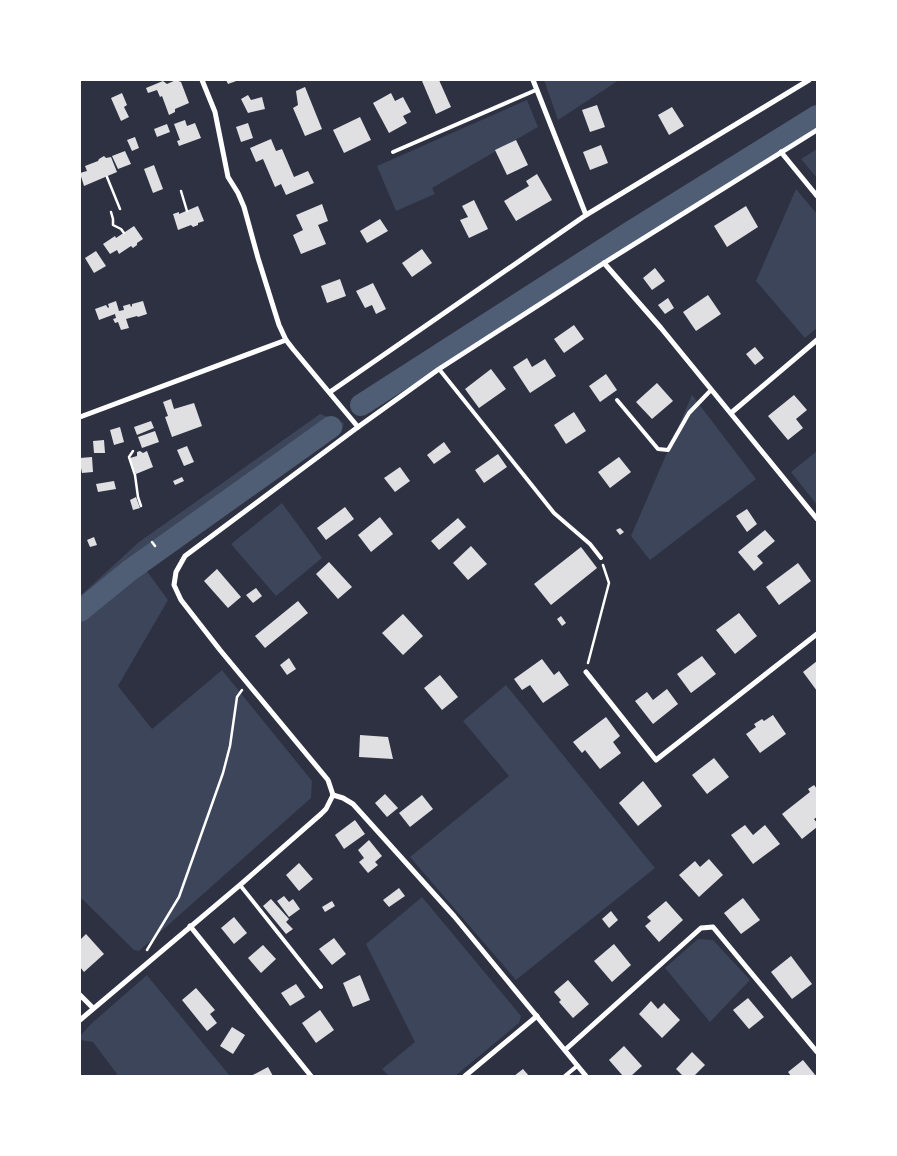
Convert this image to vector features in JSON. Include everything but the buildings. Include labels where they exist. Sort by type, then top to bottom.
[{"type":"street","points":[[202,80],[215,112],[228,177],[244,206],[278,325],[286,340],[358,427]]},
{"type":"street","points":[[533,80],[586,215]]},
{"type":"street","points":[[330,392],[586,215],[809,80]]},
{"type":"street","points":[[80,1020],[321,814],[326,809],[333,795],[328,780],[180,600],[174,585],[176,572],[185,556],[439,369],[817,130]]},
{"type":"street","points":[[781,152],[817,196]]},
{"type":"street","points":[[604,263],[731,413],[817,519]]},
{"type":"street","points":[[80,416],[286,340]]},
{"type":"street","points":[[731,413],[817,340]]},
{"type":"street","points":[[586,672],[656,760],[817,634]]},
{"type":"street","points":[[333,795],[353,804],[454,916],[586,1076]]},
{"type":"street","points":[[190,926],[311,1076]]},
{"type":"street","points":[[565,1050],[701,928],[713,927],[817,1052]]},
{"type":"street","points":[[80,995],[93,1008]]},
{"type":"street","points":[[465,1076],[537,1016]]},
{"type":"lane","points":[[393,152],[536,90]]},
{"type":"lane","points":[[439,369],[554,513],[590,544],[601,558]]},
{"type":"lane","points":[[617,400],[658,449],[668,450],[689,413],[711,390]]},
{"type":"lane","points":[[240,885],[321,987]]},
{"type":"lane","points":[[565,1076],[577,1066]]},
{"type":"path","points":[[107,177],[120,209]]},
{"type":"path","points":[[180,191],[187,210]]},
{"type":"path","points":[[111,212],[113,225],[124,233]]},
{"type":"path","points":[[133,451],[129,457],[135,475],[141,506]]},
{"type":"path","points":[[152,542],[155,546]]},
{"type":"path","points":[[586,672],[609,583],[601,558]]},
{"type":"path","points":[[145,954],[179,897],[223,773],[230,746],[237,697],[243,690]]},
{"type":"shaded area","points":[[544,80],[619,80],[558,120]]},
{"type":"shaded area","points":[[527,100],[538,127],[432,188],[435,194],[396,211],[377,166]]},
{"type":"shaded area","points":[[817,149],[817,178],[801,159]]},
{"type":"shaded area","points":[[796,189],[817,214],[817,328],[805,338],[756,281]]},
{"type":"shaded area","points":[[692,395],[756,479],[650,560],[631,536]]},
{"type":"shaded area","points":[[320,414],[344,423],[342,432],[146,570],[168,600],[118,686],[152,729],[222,670],[312,781],[311,798],[139,951],[134,950],[80,897],[80,596],[139,542]]},
{"type":"shaded area","points":[[817,451],[817,505],[791,472]]},
{"type":"shaded area","points":[[282,503],[322,558],[276,596],[231,544]]},
{"type":"shaded area","points":[[506,685],[655,868],[516,980],[410,857],[509,776],[463,721]]},
{"type":"shaded area","points":[[422,897],[521,1016],[519,1023],[455,1076],[389,1076],[382,1069],[415,1042],[366,944]]},
{"type":"shaded area","points":[[698,939],[713,940],[750,980],[710,1022],[665,968]]},
{"type":"shaded area","points":[[147,975],[230,1076],[115,1076],[117,1074],[93,1042],[80,1040],[80,1036],[91,1024]]},
{"type":"waterway","points":[[361,405],[632,231],[817,116]]},
{"type":"waterway","points":[[80,611],[129,571],[331,427]]}]
